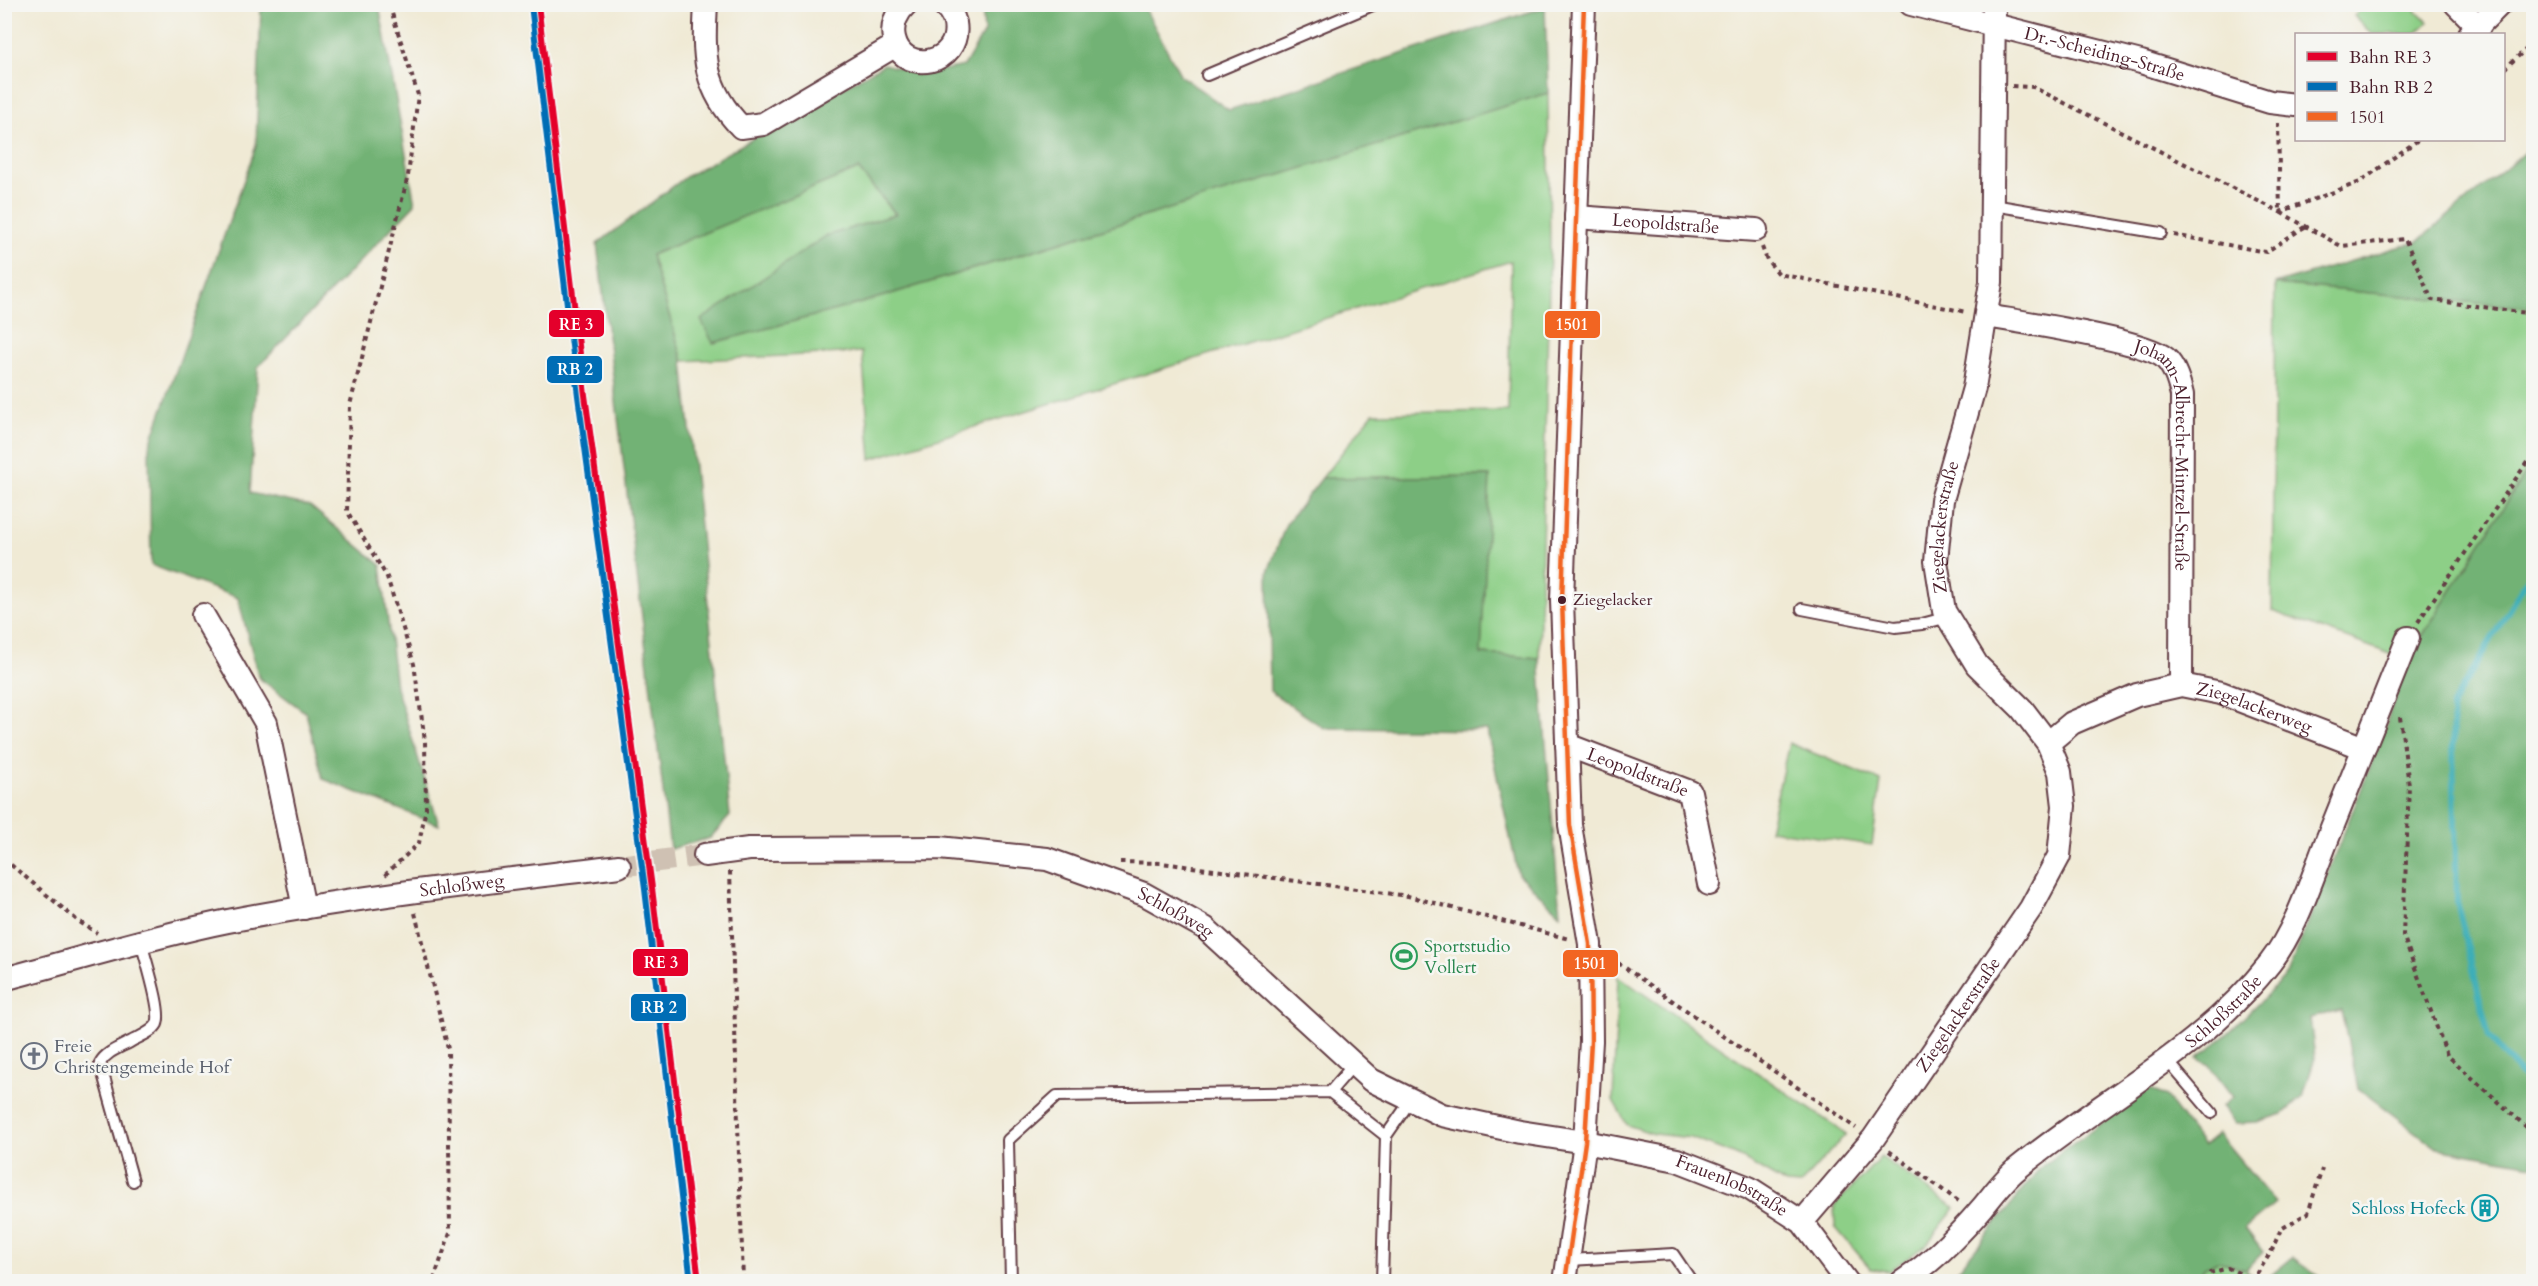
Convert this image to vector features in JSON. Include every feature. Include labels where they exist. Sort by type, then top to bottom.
[{"type":"street","points":[[706,4],[704,35],[709,81],[723,108],[741,126],[763,124],[896,45]]},
{"type":"street","points":[[906,4],[894,21],[893,36],[896,45],[905,55],[918,61],[936,60],[950,49],[957,33],[954,16],[945,5]]},
{"type":"street","name":"Leopoldstraße","points":[[1568,1275],[1585,1142],[1591,1041],[1590,944],[1570,825],[1562,600],[1584,4]]},
{"type":"street","name":"Dr.-Scheiding-Straße","points":[[1911,4],[1993,14],[2141,62],[2287,104]]},
{"type":"street","points":[[2456,4],[2474,31],[2500,4]]},
{"type":"street","name":"Ziegelackerstraße","points":[[1802,1222],[1873,1139],[2031,908],[2059,856],[2064,806],[2061,772],[2048,743],[2022,709],[1977,665],[1944,611],[1936,561],[1942,500],[1974,388],[1991,282],[1993,14]]},
{"type":"street","name":"Leopoldstraße","points":[[1576,217],[1756,230]]},
{"type":"street","name":"Johann-Albrecht-Mintzel-Straße","points":[[1987,316],[2137,345],[2164,357],[2177,374],[2182,395],[2181,686]]},
{"type":"street","points":[[203,615],[266,723],[304,908]]},
{"type":"street","name":"Schloßstraße","points":[[1902,1281],[1929,1263],[1977,1214],[2015,1170],[2067,1130],[2124,1093],[2195,1038],[2235,1002],[2271,961],[2298,912],[2408,638]]},
{"type":"street","name":"Ziegelackerweg","points":[[2048,743],[2072,723],[2137,695],[2181,686],[2221,693],[2364,748]]},
{"type":"street","name":"Leopoldstraße","points":[[1567,745],[1690,792],[1709,884]]},
{"type":"street","name":"Schloßweg","points":[[705,855],[749,849],[939,848],[1047,859],[1144,894],[1205,928],[1371,1080],[1442,1115],[1520,1132],[1585,1142]]},
{"type":"street","name":"Schloßweg","points":[[4,979],[131,944],[228,921],[410,891],[619,866]]},
{"type":"street","name":"Frauenlobstraße","points":[[1585,1142],[1677,1160],[1749,1188],[1802,1222],[1842,1280]]},
{"type":"lane","points":[[1207,75],[1375,4]]},
{"type":"lane","points":[[1993,205],[2161,233]]},
{"type":"lane","points":[[1802,609],[1895,627],[1922,624],[1948,617]]},
{"type":"lane","points":[[131,944],[157,1006],[157,1024],[150,1031],[104,1056],[100,1063],[133,1181]]},
{"type":"lane","points":[[2167,1060],[2212,1113]]},
{"type":"lane","points":[[1330,1092],[1354,1064]]},
{"type":"lane","points":[[1011,1281],[1008,1140],[1057,1096],[1330,1092],[1386,1136]]},
{"type":"lane","points":[[1382,1281],[1386,1136],[1411,1100]]},
{"type":"lane","points":[[1568,1275],[1673,1254],[1692,1281]]},
{"type":"path","points":[[366,898],[374,886],[419,843],[426,808],[425,741],[414,664],[387,577],[347,511],[350,405],[408,176],[418,96],[389,4]]},
{"type":"path","points":[[2505,68],[2534,42]]},
{"type":"path","points":[[1993,86],[2033,87],[2280,212],[2341,246],[2405,239],[2433,300],[2534,314]]},
{"type":"path","points":[[2280,212],[2287,104]]},
{"type":"path","points":[[2280,212],[2360,182],[2417,141]]},
{"type":"path","points":[[2161,233],[2266,252],[2306,226]]},
{"type":"path","points":[[1756,230],[1767,260],[1779,274],[1987,316]]},
{"type":"path","points":[[2408,638],[2534,452]]},
{"type":"path","points":[[2398,705],[2409,785],[2403,935],[2447,1055],[2534,1134]]},
{"type":"path","points":[[730,852],[743,1281]]},
{"type":"path","points":[[4,859],[78,921],[131,944]]},
{"type":"path","points":[[1116,861],[1162,863],[1408,896],[1590,944],[1873,1139],[1977,1214]]},
{"type":"path","points":[[410,891],[448,1049],[450,1233],[433,1281]]},
{"type":"path","points":[[2207,1281],[2210,1273],[2228,1268],[2252,1280],[2271,1252],[2281,1229],[2308,1213],[2322,1169]]},
{"type":"green space","points":[[261,5],[379,5],[415,204],[258,367],[250,493],[310,506],[381,565],[396,687],[439,825],[323,779],[306,713],[259,678],[238,598],[151,565],[149,447],[256,146]]},
{"type":"green space","points":[[982,5],[1143,5],[1181,76],[1229,110],[1545,7],[1548,93],[858,304],[713,343],[701,320],[826,236],[896,214],[858,169],[651,255],[683,361],[730,816],[710,838],[670,849],[597,244],[687,176],[884,64],[922,74],[964,66],[984,32]]},
{"type":"green space","points":[[2366,5],[2411,5],[2428,22],[2416,33],[2371,33],[2354,16]]},
{"type":"green space","points":[[1548,93],[1550,249],[1539,658],[1481,654],[1489,476],[1322,478],[1373,413],[1508,411],[1511,261],[871,459],[862,352],[683,361],[651,255],[858,169],[896,215],[826,236],[713,342],[858,304]]},
{"type":"green space","points":[[2533,145],[2533,308],[2275,284],[2418,241]]},
{"type":"green space","points":[[2275,284],[2533,308],[2533,461],[2407,660],[2272,611]]},
{"type":"green space","points":[[2533,461],[2533,1165],[2437,1148],[2358,1088],[2341,1010],[2310,1018],[2315,1058],[2303,1096],[2283,1114],[2257,1122],[2235,1123],[2222,1106],[2233,1097],[2208,1064],[2197,1058],[2224,1037],[2287,975],[2381,740],[2407,660]]},
{"type":"green space","points":[[1490,476],[1481,654],[1539,658],[1560,914],[1518,874],[1487,730],[1324,728],[1270,691],[1268,572],[1286,524],[1322,478]]},
{"type":"green space","points":[[1789,743],[1881,781],[1872,845],[1769,830]]},
{"type":"green space","points":[[1618,976],[1846,1134],[1800,1185],[1786,1184],[1736,1155],[1691,1138],[1654,1134],[1627,1125],[1613,1100]]},
{"type":"green space","points":[[2150,1089],[2166,1097],[2203,1146],[2218,1134],[2275,1203],[2245,1228],[2263,1252],[2246,1270],[2218,1261],[2204,1267],[2197,1281],[1950,1280],[2043,1165]]},
{"type":"green space","points":[[1881,1157],[1955,1208],[1926,1245],[1889,1271],[1871,1269],[1835,1227],[1834,1206]]},
{"type":"green space","points":[[2292,1258],[2325,1281],[2264,1281]]},
{"type":"green space","points":[[2218,1261],[2246,1270],[2258,1281],[2197,1282],[2204,1267]]},
{"type":"waterway","points":[[2534,568],[2452,705],[2457,902],[2489,1037],[2534,1089]]},
{"type":"tunnel","points":[[619,866],[705,855]]},
{"type":"transit line","points":[[538,4],[585,395],[652,888],[699,1282]]},
{"type":"transit line","name":"1501","points":[[1565,1282],[1585,1142],[1591,1041],[1590,944],[1570,825],[1562,600],[1584,4]]},
{"type":"transit line","points":[[531,5],[578,396],[645,889],[691,1282]]},
{"type":"place","name":"Ziegelacker","points":[[1562,600]]},
{"type":"place","name":"Sportstudio Vollert","points":[[1404,956]]},
{"type":"place","name":"Freie Christengemeinde Hof","points":[[34,1056]]},
{"type":"place","name":"Schloss Hofeck","points":[[2485,1208]]}]
